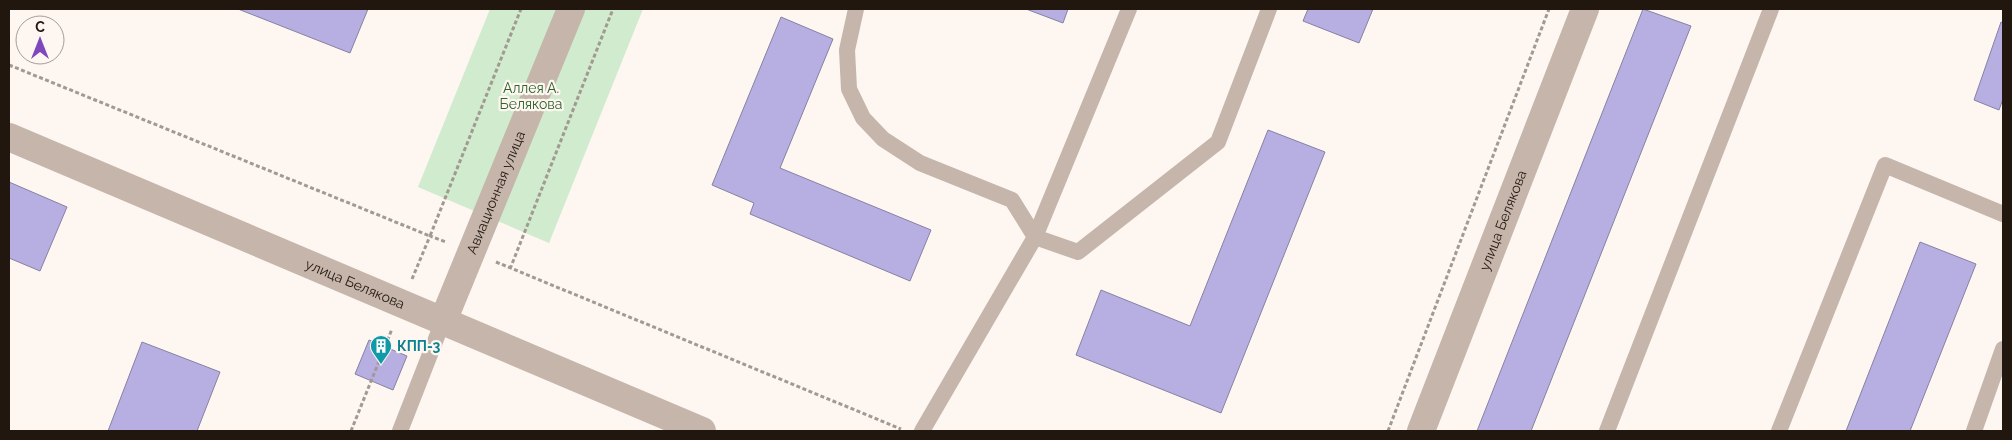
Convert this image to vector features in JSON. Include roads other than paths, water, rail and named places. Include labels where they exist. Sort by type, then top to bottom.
[{"type":"street","name":"Авиационная улица","points":[[443,321],[571,9]]},
{"type":"street","name":"улица Белякова","points":[[1421,431],[1585,9]]},
{"type":"street","name":"улица Белякова","points":[[9,137],[702,431]]},
{"type":"lane","points":[[856,9],[847,50],[848,80],[849,89],[863,118],[883,139],[920,163],[1012,200],[1035,237],[1078,252],[1218,142],[1270,9]]},
{"type":"lane","points":[[922,431],[1035,237],[1129,9]]},
{"type":"lane","points":[[1607,431],[1771,9]]},
{"type":"lane","points":[[1779,431],[1885,165],[2003,214]]},
{"type":"lane","points":[[400,431],[443,321]]},
{"type":"lane","points":[[1974,431],[2003,349]]},
{"type":"place","name":"КПП-3","points":[[381,365]]},
{"type":"park label","name":"Аллея А. Белякова","points":[[531,96]]}]
